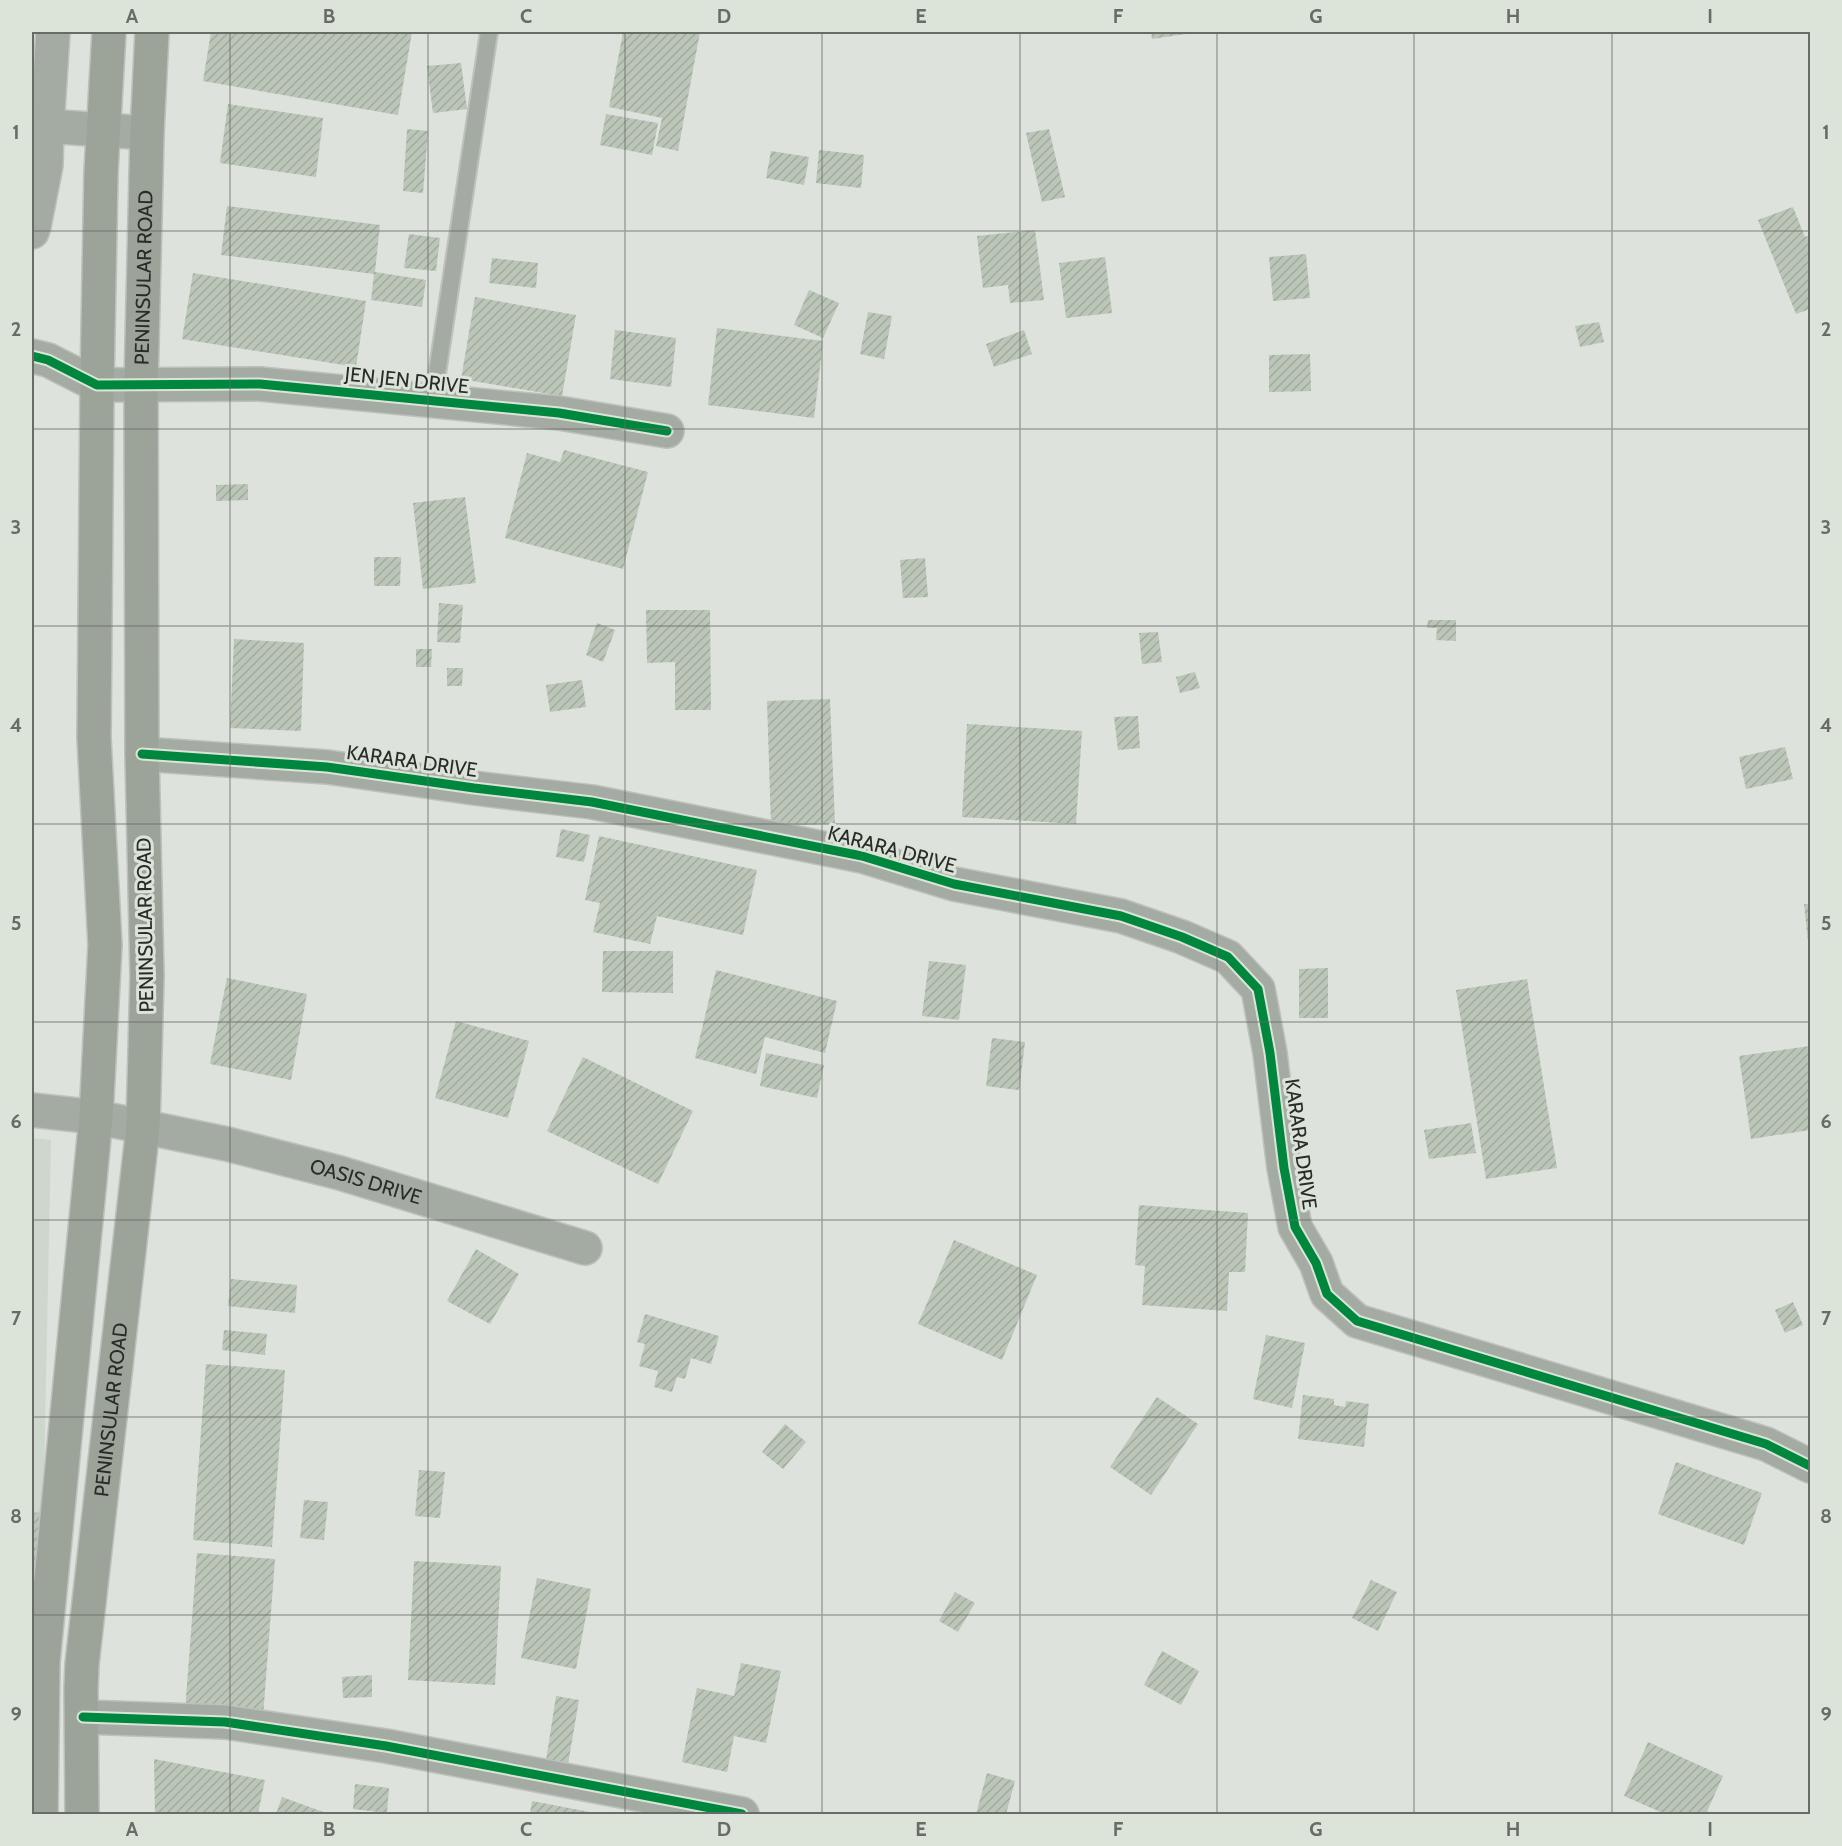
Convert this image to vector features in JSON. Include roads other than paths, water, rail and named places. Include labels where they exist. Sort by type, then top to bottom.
[{"type":"main road","name":"PENINSULAR ROAD","points":[[41,1815],[37,1662],[96,1117],[105,945],[94,738],[101,172],[109,32]]},
{"type":"main road","name":"PENINSULAR ROAD","points":[[82,1815],[82,1664],[143,1127],[147,975],[142,754],[141,386],[147,133],[152,32]]},
{"type":"street","points":[[32,232],[46,165],[39,127],[53,32]]},
{"type":"street","points":[[39,127],[147,133]]},
{"type":"street","points":[[32,356],[48,360],[97,385]]},
{"type":"street","name":"JEN JEN DRIVE","points":[[97,385],[260,384],[559,413],[667,431]]},
{"type":"street","name":"KARARA DRIVE","points":[[142,754],[327,767],[592,802],[862,856],[954,884],[1121,916],[1182,937],[1228,957],[1258,989],[1270,1053],[1284,1168],[1295,1227],[1316,1263],[1327,1294],[1357,1321],[1766,1444],[1810,1466]]},
{"type":"street","name":"OASIS DRIVE","points":[[32,1110],[96,1117],[227,1144],[340,1173],[585,1248]]},
{"type":"street","points":[[37,1662],[82,1664]]},
{"type":"street","points":[[82,1717],[236,1724],[386,1746],[742,1815]]},
{"type":"lane","points":[[433,400],[489,32]]}]
